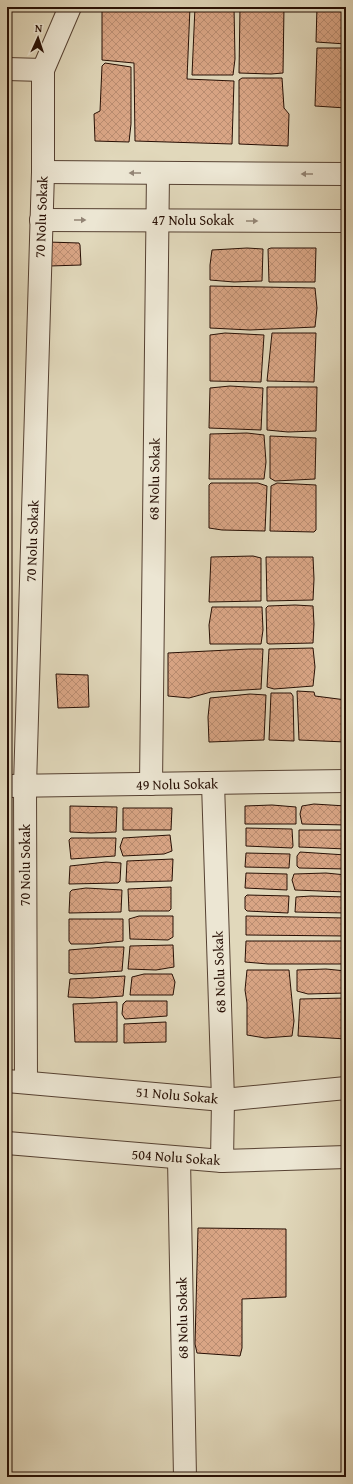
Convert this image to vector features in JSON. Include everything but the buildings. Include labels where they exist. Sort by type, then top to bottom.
[{"type":"street","name":"70 Nolu Sokak","points":[[17,1081],[16,786],[41,220],[43,70],[70,7]]},
{"type":"street","points":[[7,69],[43,70]]},
{"type":"street","points":[[42,172],[346,174]]},
{"type":"street","name":"68 Nolu Sokak","points":[[151,784],[158,173]]},
{"type":"street","name":"47 Nolu Sokak","points":[[41,220],[346,221]]},
{"type":"street","name":"49 Nolu Sokak","points":[[16,786],[346,781]]},
{"type":"street","name":"68 Nolu Sokak","points":[[213,783],[223,1100],[222,1161]]},
{"type":"street","name":"51 Nolu Sokak","points":[[17,1081],[223,1100],[346,1088]]},
{"type":"street","name":"504 Nolu Sokak","points":[[7,1143],[178,1159],[222,1161],[346,1157]]},
{"type":"street","name":"68 Nolu Sokak","points":[[178,1159],[185,1477]]}]
